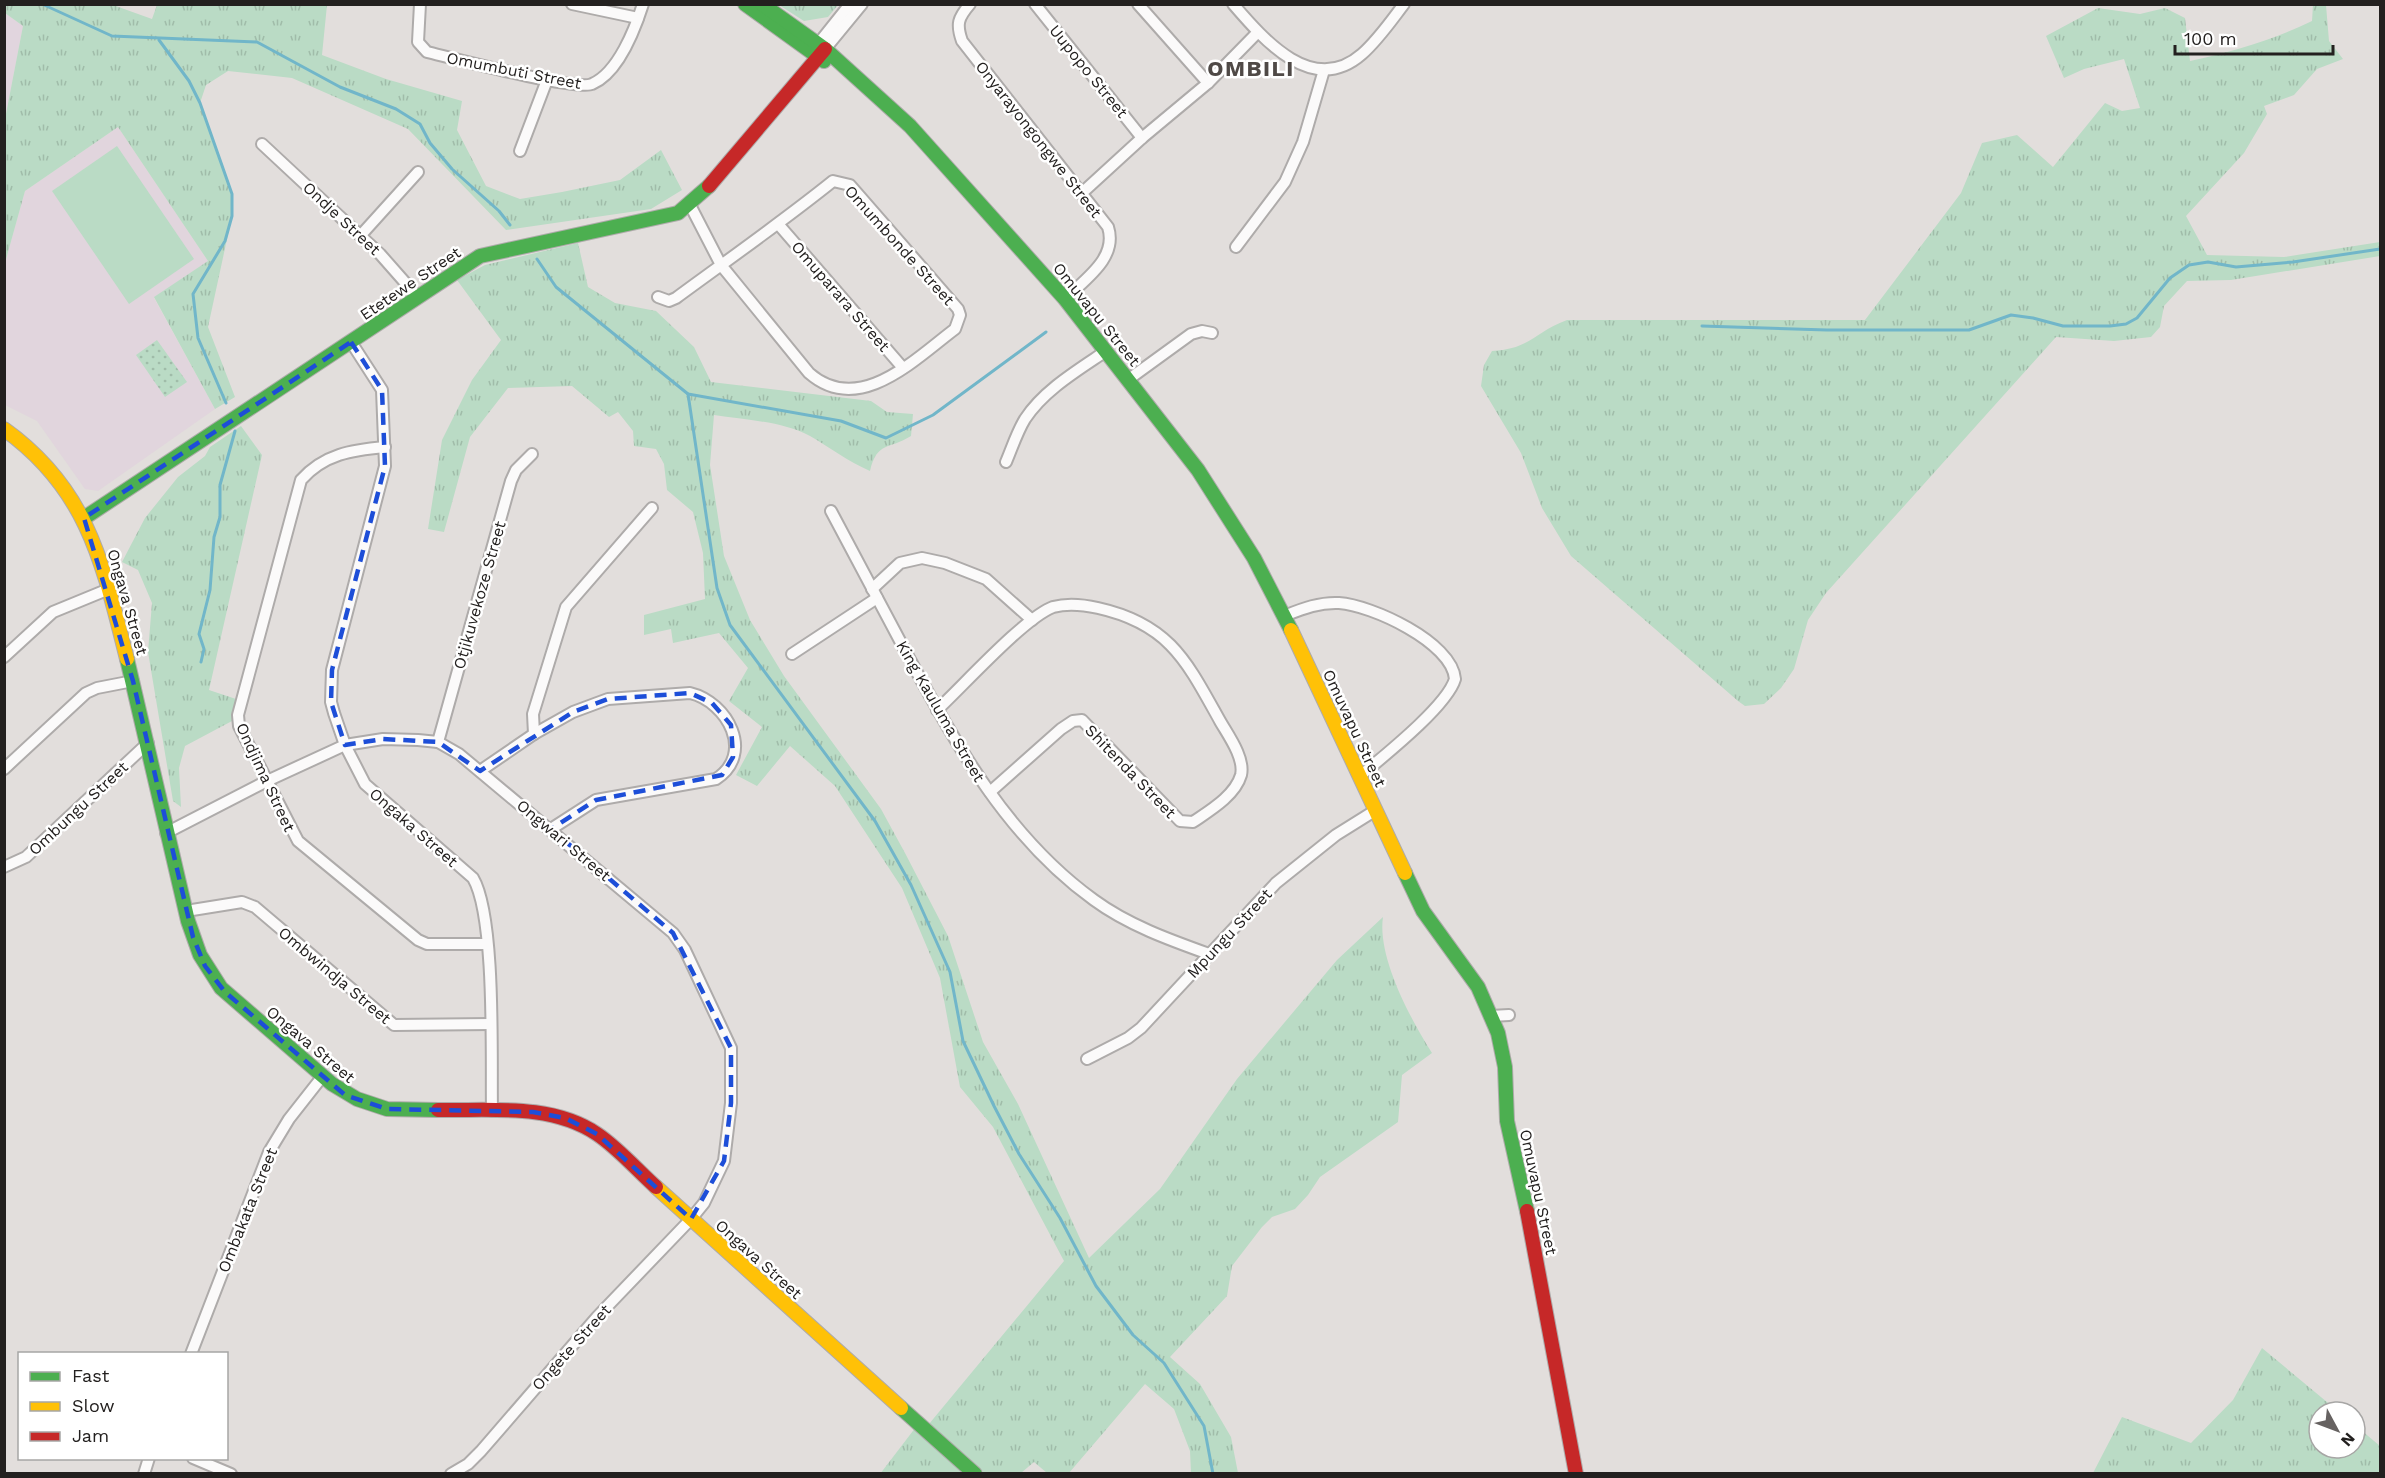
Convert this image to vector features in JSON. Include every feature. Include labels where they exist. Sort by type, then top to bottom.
[{"type":"street","name":"Omumbuti Street","points":[[420,4],[418,42],[427,52],[547,80],[586,86],[594,84],[621,53],[643,4]]},
{"type":"street","points":[[572,4],[638,18]]},
{"type":"street","name":"Omuvapu Street","points":[[745,4],[818,50]]},
{"type":"street","name":"Omuvapu Street","points":[[762,4],[870,96],[883,102],[910,126],[1065,299],[1129,379],[1225,510],[1284,616],[1423,911],[1478,987],[1503,1047],[1507,1121],[1541,1276],[1576,1473]]},
{"type":"street","name":"Etetewe Street","points":[[818,50],[850,4]]},
{"type":"street","name":"Etetewe Street","points":[[84,518],[480,256],[664,218],[690,205],[762,121],[770,105],[862,4]]},
{"type":"street","name":"Onyarayongongwe Street","points":[[970,4],[959,18],[957,26],[962,41],[1083,192],[1108,227],[1111,246],[1100,264],[1065,299]]},
{"type":"street","name":"Uupopo Street","points":[[1035,4],[1142,138]]},
{"type":"street","points":[[1138,4],[1208,83]]},
{"type":"street","points":[[1233,4],[1257,33],[1302,66],[1324,70],[1344,64],[1361,55],[1404,4]]},
{"type":"street","points":[[1083,192],[1142,138],[1208,83],[1257,33]]},
{"type":"street","points":[[1236,247],[1285,182],[1304,142],[1324,70]]},
{"type":"street","points":[[520,151],[547,80]]},
{"type":"street","name":"Ondje Street","points":[[262,144],[381,254],[417,296]]},
{"type":"street","points":[[360,235],[418,172]]},
{"type":"street","name":"Omumbonde Street","points":[[690,205],[721,265],[820,383],[841,388],[882,383],[955,329],[960,315],[958,309],[850,185],[832,181],[778,225],[721,265]]},
{"type":"street","name":"Omuparara Street","points":[[778,225],[903,368]]},
{"type":"street","points":[[658,297],[669,301],[676,298],[721,265]]},
{"type":"street","points":[[1129,379],[1191,334],[1202,331],[1212,333]]},
{"type":"street","name":"Ongaka Street","points":[[351,342],[382,390],[385,447],[383,481],[332,670],[331,702],[345,745],[365,784],[473,878],[480,892],[487,944],[492,1111]]},
{"type":"street","points":[[1006,462],[1025,419],[1041,401],[1060,382],[1106,351]]},
{"type":"street","name":"Ongava Street","points":[[4,429],[44,460],[84,518],[109,589],[133,681],[166,833],[186,911],[205,966],[225,992],[322,1077],[345,1095],[364,1104],[387,1109],[533,1112],[565,1118],[597,1134],[975,1473]]},
{"type":"street","name":"Ondjima Street","points":[[385,447],[347,451],[326,460],[310,470],[296,490],[238,715],[238,726],[298,841],[409,935],[427,944],[487,944]]},
{"type":"street","name":"Otjikuvekoze Street","points":[[438,742],[511,481],[516,470],[532,454]]},
{"type":"street","points":[[534,734],[533,714],[566,607],[652,508]]},
{"type":"street","name":"King Kauluma Street","points":[[831,511],[974,773],[1022,835],[1048,862],[1094,900],[1139,925],[1209,954]]},
{"type":"street","points":[[792,654],[875,593],[900,562],[922,558],[945,563],[986,579],[1032,620]]},
{"type":"street","points":[[4,657],[54,612],[109,589]]},
{"type":"street","points":[[1284,616],[1313,605],[1340,603],[1380,614],[1409,628],[1434,647],[1451,665],[1455,679],[1445,697],[1390,752],[1360,776]]},
{"type":"street","name":"Shitenda Street","points":[[938,710],[1032,620],[1054,607],[1091,607],[1116,612],[1155,630],[1170,641],[1192,671],[1230,738],[1240,760],[1242,772],[1237,784],[1221,801],[1193,822],[1180,821],[1082,720],[1073,721],[1061,729],[990,792]]},
{"type":"street","points":[[4,769],[86,693],[97,688],[133,681]]},
{"type":"street","points":[[480,771],[534,734],[573,712],[608,699],[690,693],[701,696],[725,714],[733,735],[731,765],[716,779],[597,800],[551,830]]},
{"type":"street","name":"Ongwari Street","points":[[166,833],[267,781],[345,745],[383,739],[438,742],[459,754],[673,933],[689,957],[731,1048],[731,1103],[724,1161],[704,1203],[691,1219]]},
{"type":"street","name":"Ombungu Street","points":[[4,867],[26,857],[148,744]]},
{"type":"street","name":"Mpungu Street","points":[[1087,1059],[1114,1046],[1140,1028],[1276,883],[1304,858],[1376,810]]},
{"type":"street","name":"Ombwindja Street","points":[[186,911],[242,902],[255,907],[394,1025],[491,1024]]},
{"type":"street","points":[[1491,1016],[1509,1015]]},
{"type":"street","name":"Ombakata Street","points":[[191,1352],[269,1152],[289,1119],[322,1077]]},
{"type":"street","name":"Ongete Street","points":[[451,1473],[468,1464],[481,1451],[597,1317],[691,1219]]},
{"type":"street","points":[[198,1460],[231,1473]]},
{"type":"highlighted area","points":[[351,342],[382,390],[385,466],[332,670],[331,702],[345,745],[383,739],[438,742],[480,771],[573,712],[608,699],[690,693],[712,703],[731,725],[733,757],[722,775],[596,800],[551,829],[673,933],[731,1048],[731,1103],[724,1161],[691,1219],[597,1134],[565,1118],[533,1112],[387,1109],[345,1095],[225,992],[205,966],[193,937],[133,681],[84,518]]},
{"type":"shaded area","points":[[5,13],[23,26],[5,119]]},
{"type":"shaded area","points":[[118,127],[208,261],[154,298],[215,409],[98,491],[85,489],[37,421],[5,405],[5,263],[25,191]]},
{"type":"green space","points":[[5,4],[113,5],[152,19],[157,5],[327,5],[322,55],[386,79],[462,101],[457,130],[486,186],[520,199],[562,192],[620,180],[661,150],[682,190],[651,209],[506,230],[408,129],[292,78],[228,71],[206,85],[200,103],[232,194],[232,216],[208,327],[235,397],[215,409],[154,297],[208,261],[118,127],[25,191],[5,263],[5,119],[23,26],[5,13]]},
{"type":"green space","points":[[779,5],[838,5],[828,17],[804,21]]},
{"type":"green space","points":[[2313,5],[2326,5],[2329,41],[2343,59],[2317,69],[2294,95],[2264,106],[2267,114],[2244,153],[2186,216],[2207,255],[2284,257],[2380,242],[2380,256],[2231,280],[2187,281],[2164,306],[2160,327],[2151,337],[2114,341],[2056,337],[1826,593],[1808,620],[1794,669],[1781,688],[1764,704],[1745,706],[1738,701],[1571,556],[1542,508],[1521,453],[1481,386],[1484,365],[1492,351],[1516,347],[1567,320],[1865,320],[1961,193],[1982,143],[2017,135],[2053,167],[2105,103],[2122,111],[2140,108],[2124,59],[2084,69],[2064,78],[2046,36],[2098,8],[2140,14],[2165,8],[2185,18],[2190,61],[2252,45],[2297,28],[2312,21]]},
{"type":"green space","points":[[117,146],[194,259],[129,304],[52,191]]},
{"type":"green space","points":[[578,243],[588,287],[615,303],[656,311],[694,347],[711,382],[871,401],[887,412],[913,414],[911,436],[880,450],[870,471],[810,436],[788,427],[714,415],[710,465],[724,556],[750,620],[784,676],[881,809],[905,853],[948,936],[983,1042],[1018,1104],[1089,1258],[1160,1189],[1237,1079],[1337,960],[1383,917],[1385,950],[1390,969],[1406,1006],[1432,1053],[1402,1075],[1398,1122],[1320,1177],[1295,1209],[1272,1217],[1262,1227],[1232,1266],[1227,1296],[1170,1357],[1200,1384],[1231,1437],[1238,1473],[1191,1473],[1190,1451],[1174,1409],[1145,1384],[1069,1473],[1047,1473],[1034,1462],[1021,1473],[984,1473],[929,1424],[1064,1261],[993,1127],[960,1087],[940,978],[902,888],[835,786],[790,746],[757,786],[736,775],[762,727],[729,701],[748,668],[719,633],[673,643],[671,629],[644,635],[644,615],[705,599],[703,553],[693,512],[667,490],[664,464],[656,449],[634,446],[633,431],[618,412],[609,417],[572,386],[508,388],[470,437],[444,532],[428,529],[442,440],[472,380],[501,340],[457,280],[485,265]]},
{"type":"green space","points":[[157,340],[187,382],[165,397],[136,355]]},
{"type":"green space","points":[[241,426],[262,455],[209,690],[236,699],[232,721],[185,746],[179,768],[181,807],[173,801],[148,652],[152,603],[138,570],[122,562],[145,518],[178,477],[205,456],[210,447]]},
{"type":"green space","points":[[2262,1348],[2325,1400],[2307,1400],[2307,1460],[2367,1460],[2367,1435],[2380,1446],[2380,1473],[2093,1473],[2122,1417],[2191,1443],[2233,1400]]},
{"type":"green space","points":[[919,1423],[975,1474],[880,1474]]},
{"type":"waterway","points":[[42,4],[112,36],[257,42],[340,87],[396,109],[420,124],[430,143],[452,169],[499,211],[510,225]]},
{"type":"waterway","points":[[159,40],[189,81],[200,103],[232,194],[232,216],[225,241],[193,294],[198,338],[226,403]]},
{"type":"waterway","points":[[1702,326],[1827,330],[1969,330],[2011,315],[2063,326],[2110,326],[2126,324],[2137,318],[2170,278],[2189,265],[2208,262],[2236,267],[2293,262],[2380,249]]},
{"type":"waterway","points":[[537,259],[556,287],[688,394],[841,421],[886,438],[933,415],[1046,332]]},
{"type":"waterway","points":[[688,394],[717,588],[730,625],[875,821],[911,885],[950,972],[963,1041],[994,1106],[1019,1154],[1060,1218],[1096,1286],[1133,1335],[1164,1363],[1204,1426],[1213,1474]]},
{"type":"waterway","points":[[201,662],[204,649],[199,634],[210,590],[214,537],[220,517],[220,485],[235,431]]},
{"type":"traffic: fast","points":[[745,4],[824,61]]},
{"type":"traffic: fast","points":[[762,4],[825,49],[910,126],[1065,299],[1198,470],[1254,558],[1291,630]]},
{"type":"traffic: fast","points":[[84,518],[480,256],[678,213],[709,186]]},
{"type":"traffic: fast","points":[[127,659],[188,921],[200,955],[221,988],[332,1084],[357,1099],[387,1109],[438,1110]]},
{"type":"traffic: fast","points":[[1405,873],[1423,911],[1478,987],[1498,1033],[1505,1067],[1507,1121],[1527,1211]]},
{"type":"traffic: fast","points":[[901,1408],[975,1474]]},
{"type":"traffic: slow","points":[[4,429],[32,452],[55,477],[74,503],[100,560],[127,659]]},
{"type":"traffic: slow","points":[[1291,630],[1405,873]]},
{"type":"traffic: slow","points":[[656,1187],[901,1408]]},
{"type":"traffic: jam","points":[[709,186],[825,49]]},
{"type":"traffic: jam","points":[[438,1110],[520,1111],[560,1117],[597,1134],[620,1152],[656,1187]]},
{"type":"traffic: jam","points":[[1527,1211],[1576,1474]]},
{"type":"district","name":"OMBILI","points":[[1251,68]]}]
